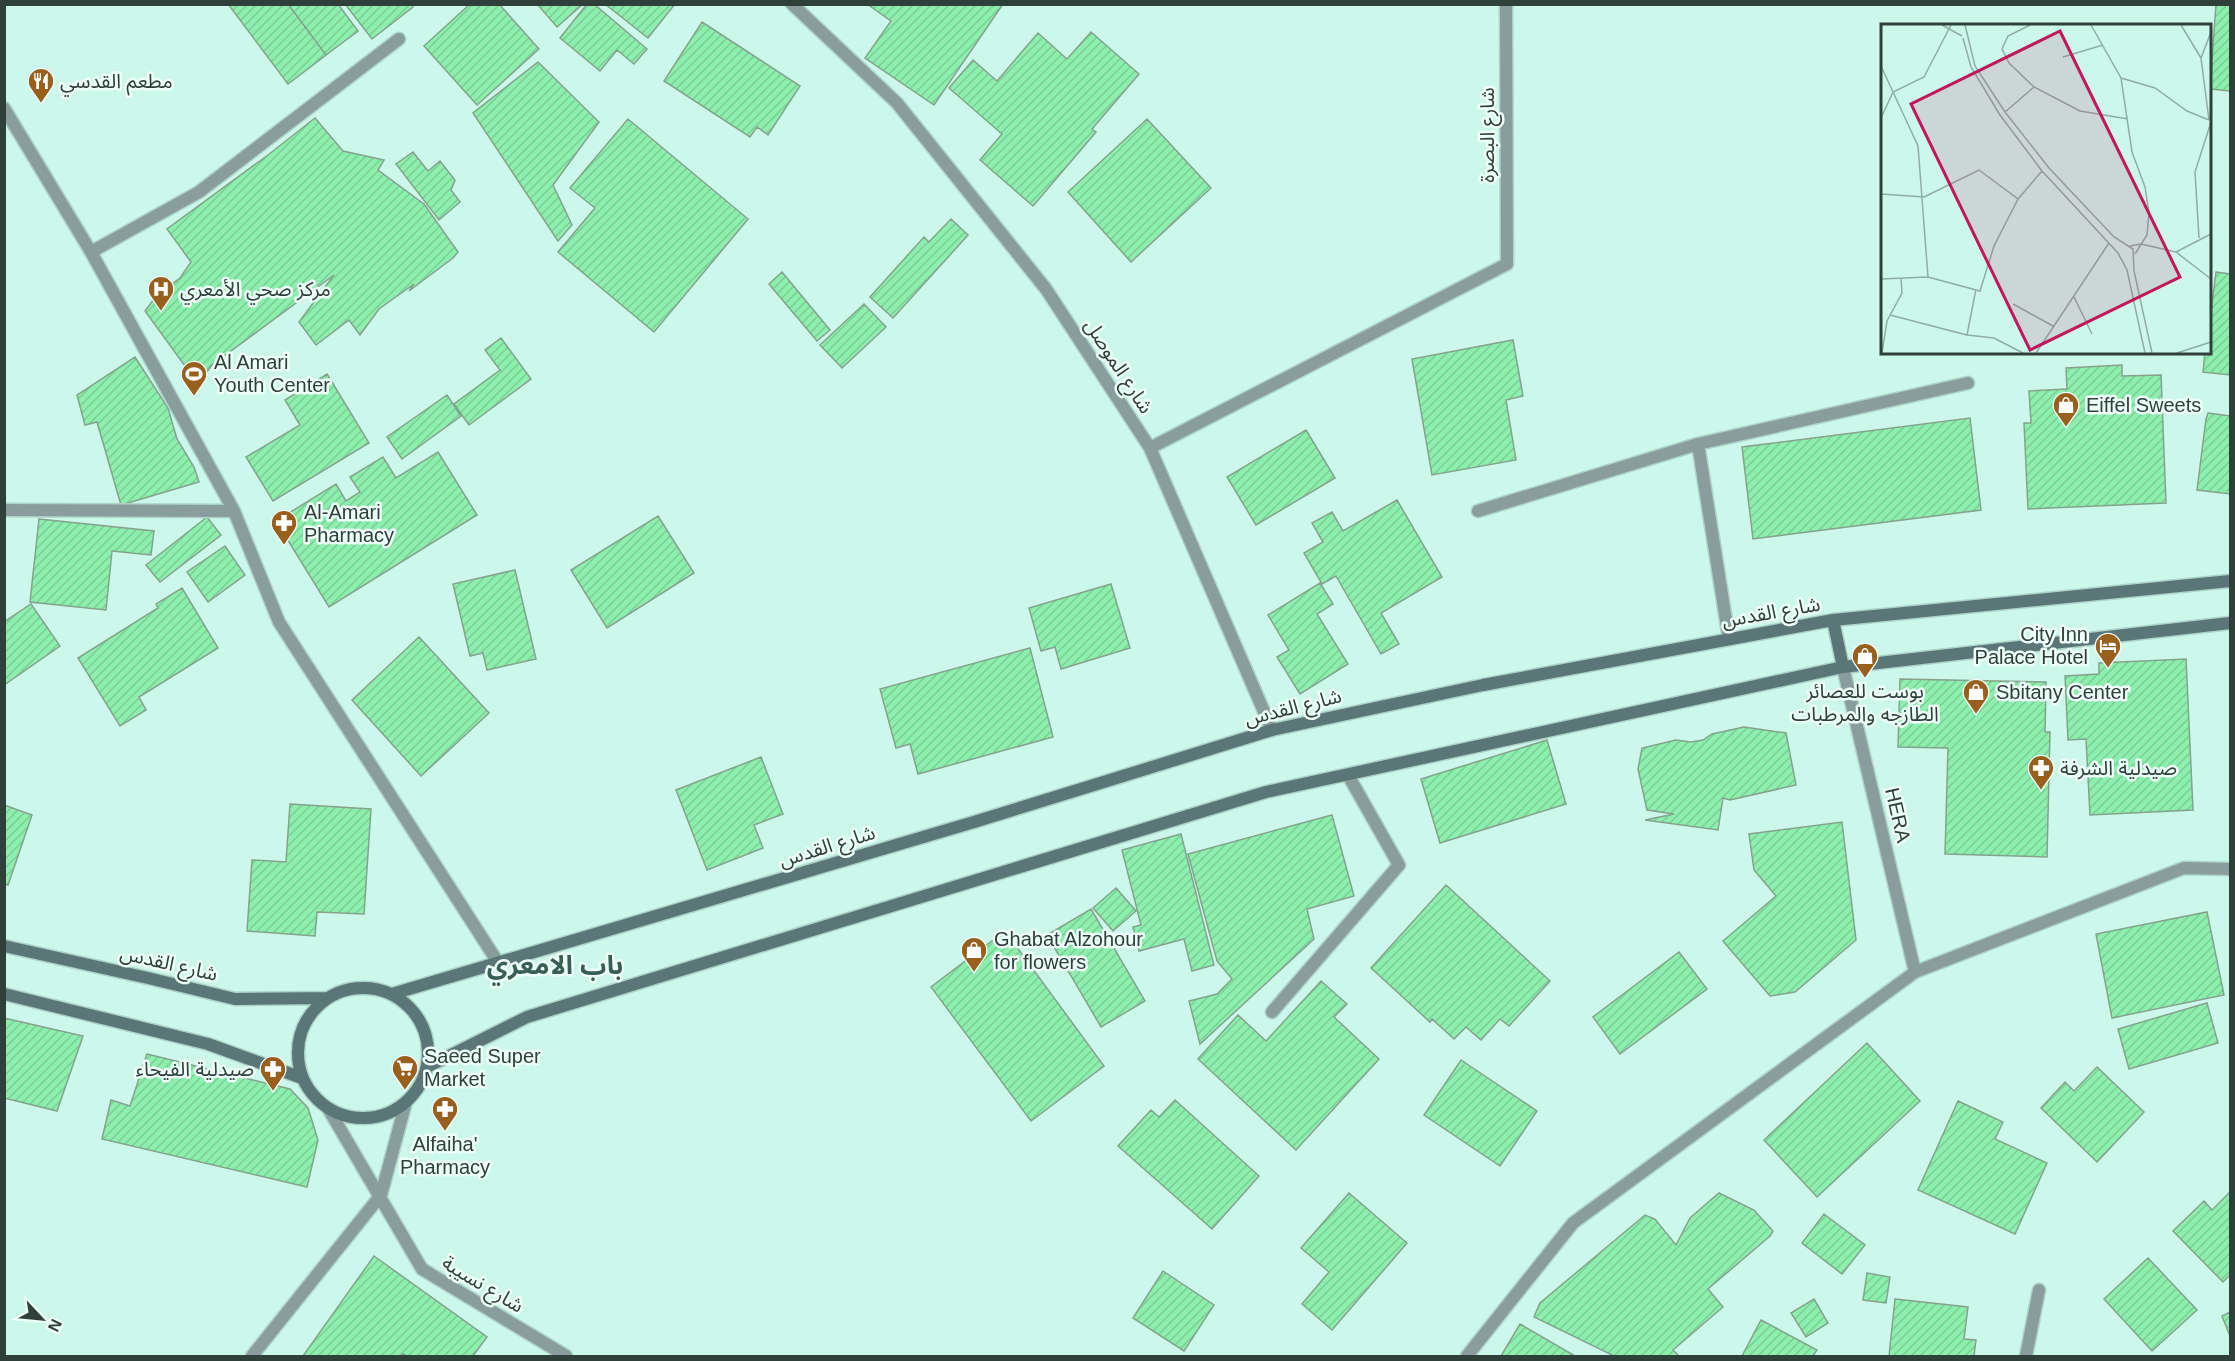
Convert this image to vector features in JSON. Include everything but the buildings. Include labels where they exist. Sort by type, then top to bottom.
[{"type":"main road","name":"شارع القدس","points":[[392,994],[500,964],[974,822],[1272,730],[1483,685],[1833,621],[2230,581]]},
{"type":"main road","points":[[1833,621],[1844,667]]},
{"type":"main road","points":[[427,1067],[526,1017],[1266,792],[1844,667],[2230,623]]},
{"type":"main road","name":"شارع القدس","points":[[4,946],[235,999],[327,998]]},
{"type":"main road","points":[[371,988],[392,994],[410,1008],[423,1026],[428,1046],[427,1067],[419,1086],[406,1102],[389,1113],[369,1118],[348,1117],[329,1110],[314,1096],[303,1078],[298,1057],[300,1034],[310,1014],[327,998],[348,989],[371,988]]},
{"type":"main road","points":[[4,994],[208,1044],[303,1078]]},
{"type":"street","name":"شارع الموصل","points":[[792,4],[897,103],[1046,289],[1150,448],[1272,730]]},
{"type":"street","name":"شارع البصرة","points":[[1150,448],[1507,264],[1506,4]]},
{"type":"street","points":[[91,252],[199,192],[399,39]]},
{"type":"street","points":[[4,108],[91,252],[234,511],[279,622],[500,964]]},
{"type":"street","points":[[1478,511],[1698,444],[1968,383]]},
{"type":"street","points":[[1698,444],[1729,639]]},
{"type":"street","points":[[4,510],[234,511]]},
{"type":"street","name":"HERA","points":[[1844,667],[1915,972]]},
{"type":"street","points":[[1272,1012],[1400,865],[1348,775]]},
{"type":"street","points":[[1467,1356],[1573,1223],[1915,972],[2184,868],[2230,869]]},
{"type":"street","points":[[252,1356],[381,1196],[406,1102]]},
{"type":"street","name":"شارع نسيبة","points":[[329,1110],[422,1269],[566,1356]]},
{"type":"street","points":[[2026,1356],[2038,1290]]},
{"type":"place","name":"مطعم القدسي","points":[[41,104]]},
{"type":"place","name":"مركز صحي الأمعري","points":[[161,312]]},
{"type":"place","name":"Al Amari Youth Center","points":[[194,397]]},
{"type":"place","name":"Eiffel Sweets","points":[[2066,428]]},
{"type":"place","name":"Al-Amari Pharmacy","points":[[284,546]]},
{"type":"place","name":"City Inn Palace Hotel","points":[[2108,669]]},
{"type":"place","name":"بوست للعصائر الطازجه والمرطبات","points":[[1865,679]]},
{"type":"place","name":"Sbitany Center","points":[[1976,715]]},
{"type":"place","name":"صيدلية الشرفة","points":[[2041,791]]},
{"type":"place","name":"Ghabat Alzohour for flowers","points":[[974,973]]},
{"type":"place","name":"Saeed Super Market","points":[[405,1091]]},
{"type":"place","name":"صيدلية الفيحاء","points":[[273,1092]]},
{"type":"place","name":"Alfaiha' Pharmacy","points":[[445,1132]]},
{"type":"district","name":"باب الامعري","points":[[555,965]]}]
